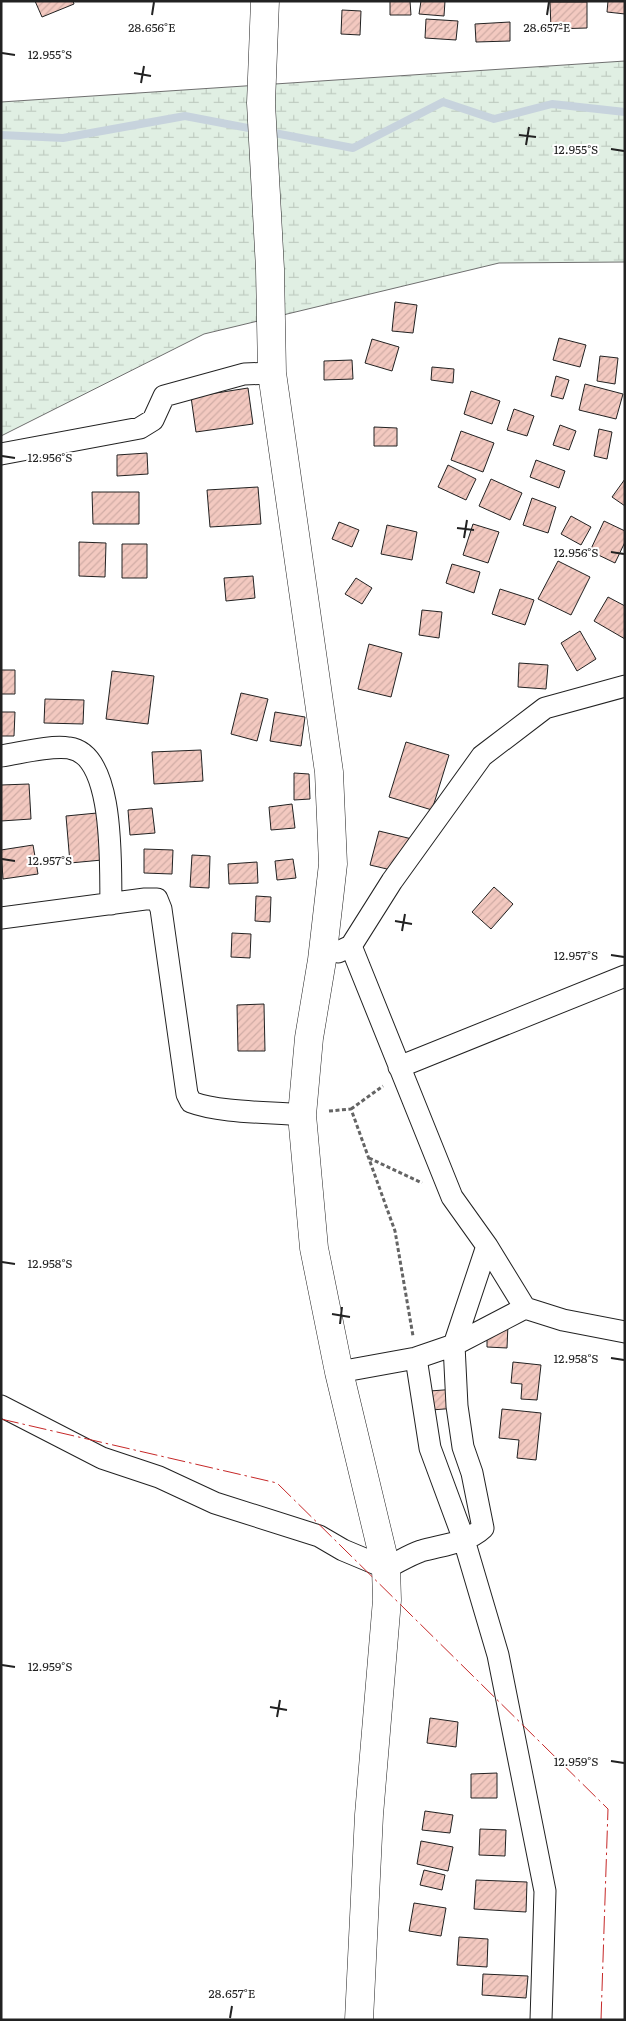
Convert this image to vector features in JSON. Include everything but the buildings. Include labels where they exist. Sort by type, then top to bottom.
[{"type":"street","points":[[265,1],[261,103],[270,269],[272,373],[329,772],[332,864],[322,960],[309,1038],[302,1115],[314,1248],[339,1372],[386,1568],[387,1600],[369,1815],[359,2020]]},
{"type":"street","points":[[1,454],[140,428],[153,420],[164,396],[244,374],[272,373]]},
{"type":"street","points":[[322,960],[351,946],[392,881],[482,756],[546,708],[625,686]]},
{"type":"street","points":[[1,756],[60,748],[70,748],[83,753],[99,777],[107,808],[111,904]]},
{"type":"street","points":[[1,918],[157,899],[161,909],[187,1094],[191,1102],[200,1105],[248,1111],[302,1115]]},
{"type":"street","points":[[351,946],[452,1197],[487,1246],[526,1308],[563,1320],[625,1332]]},
{"type":"street","points":[[399,1067],[625,976]]},
{"type":"street","points":[[1,1406],[102,1458],[159,1477],[224,1506],[319,1536],[343,1550],[386,1568],[419,1552],[464,1540],[483,1528],[472,1473],[463,1447],[460,1431],[454,1345],[487,1246]]},
{"type":"street","points":[[339,1372],[416,1358],[454,1345],[526,1308]]},
{"type":"street","points":[[416,1358],[430,1448],[464,1540],[498,1655],[546,1891],[542,2020]]},
{"type":"path","points":[[302,1115],[351,1109],[380,1089],[399,1067]]},
{"type":"path","points":[[351,1109],[395,1231],[416,1358]]},
{"type":"path","points":[[369,1158],[452,1197]]},
{"type":"green space","points":[[625,61],[625,262],[499,263],[204,334],[1,436],[1,102]]},
{"type":"waterway","points":[[1,135],[63,138],[185,116],[353,148],[443,102],[494,119],[552,104],[625,112]]},
{"type":"power","points":[[1,1419],[277,1483],[608,1809],[601,2020]]}]
